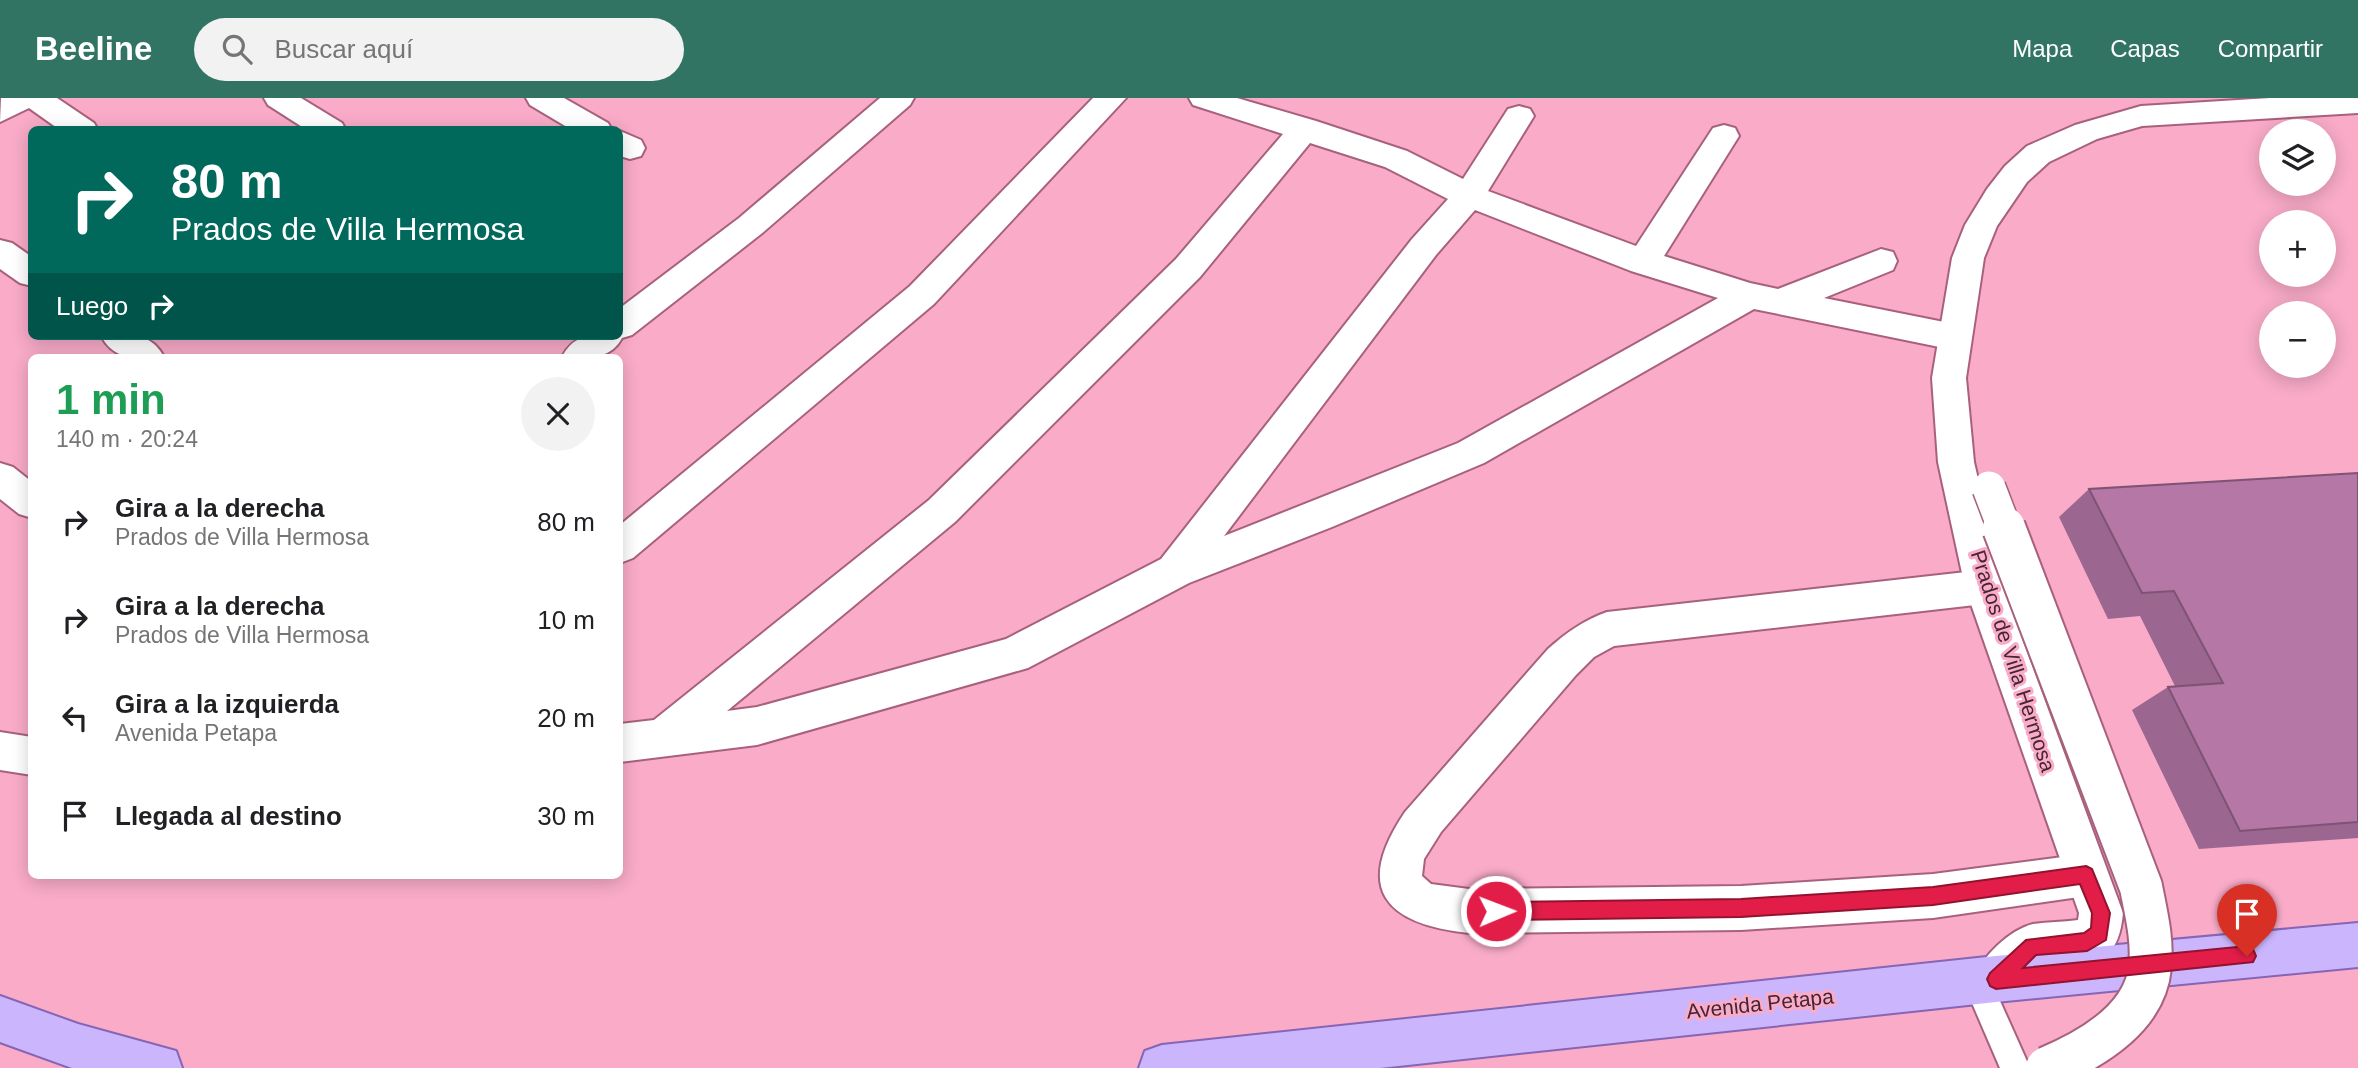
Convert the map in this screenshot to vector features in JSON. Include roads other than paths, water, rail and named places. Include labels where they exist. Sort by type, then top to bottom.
[{"type":"main road","name":"Avenida Petapa","points":[[1162,1068],[1986,981],[2358,945]]},
{"type":"main road","points":[[0,1019],[139,1066]]},
{"type":"street","points":[[0,112],[24,98]]},
{"type":"street","points":[[35,98],[77,126]]},
{"type":"street","points":[[279,98],[324,126]]},
{"type":"street","points":[[623,324],[750,226],[899,98]]},
{"type":"street","points":[[623,544],[922,295],[1111,98]]},
{"type":"street","points":[[1204,98],[1396,159],[1469,196],[1643,262],[1765,299],[1954,337]]},
{"type":"street","points":[[562,102],[592,126]]},
{"type":"street","name":"Prados de Villa Hermosa","points":[[1986,981],[2032,947],[2087,942],[2099,933],[2101,913],[1984,587],[1955,463],[1950,378],[1954,337],[1968,258],[1981,225],[2016,174],[2038,154],[2086,132],[2141,116],[2358,103]]},
{"type":"street","points":[[1175,571],[1424,247],[1469,196],[1519,116]]},
{"type":"street","points":[[664,737],[942,511],[1188,268],[1305,128]]},
{"type":"street","points":[[1643,262],[1724,136]]},
{"type":"street","points":[[0,252],[28,271]]},
{"type":"street","points":[[623,743],[757,726],[1014,655],[1175,571],[1319,516],[1471,453],[1765,299],[1881,261]]},
{"type":"street","points":[[124,340],[143,354]]},
{"type":"street","points":[[583,354],[601,340]]},
{"type":"street","points":[[1950,378],[1989,488],[2141,887],[2150,930],[2150,969],[2141,994],[2127,1017],[2100,1043],[2082,1054],[2047,1068]]},
{"type":"street","points":[[0,478],[28,500]]},
{"type":"street","points":[[1984,587],[1607,629],[1580,645],[1562,662],[1426,818],[1408,841],[1400,863],[1403,884],[1414,899],[1432,906],[1468,911],[1741,908],[1933,896],[2086,875]]},
{"type":"lane","points":[[1986,981],[2015,1068]]}]
